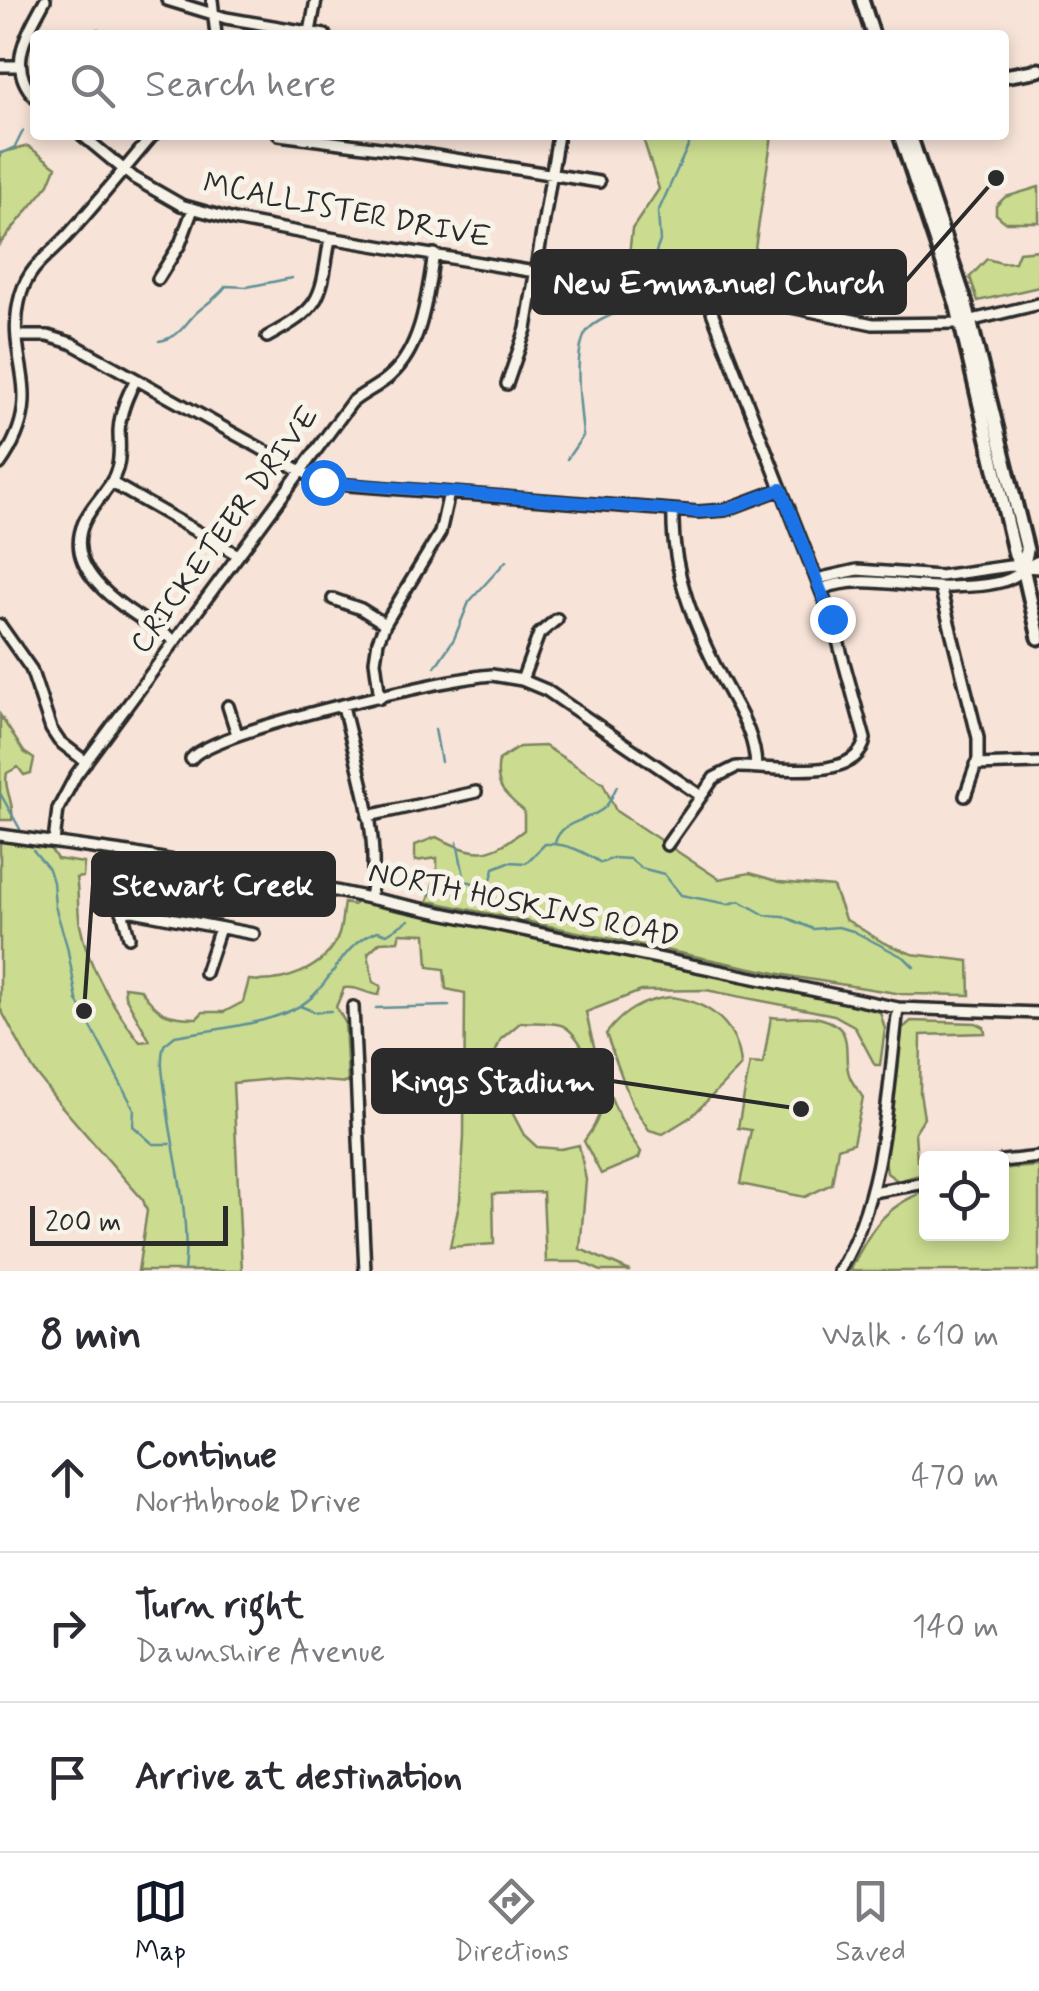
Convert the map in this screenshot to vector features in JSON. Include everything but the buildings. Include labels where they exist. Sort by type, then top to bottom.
[{"type":"main road","points":[[862,0],[871,30]]},
{"type":"main road","points":[[1009,75],[1039,70]]},
{"type":"main road","points":[[902,140],[965,322]]},
{"type":"main road","points":[[911,140],[1028,550],[1023,568],[1039,638]]},
{"type":"street","points":[[30,90],[19,66],[23,44],[45,0]]},
{"type":"street","points":[[167,0],[215,15],[299,30]]},
{"type":"street","points":[[212,0],[216,30]]},
{"type":"street","points":[[310,30],[316,0]]},
{"type":"street","points":[[0,66],[19,66]]},
{"type":"street","name":"MCALLISTER DRIVE","points":[[88,140],[165,198],[234,220],[330,238],[535,271],[762,301],[873,324],[965,322],[1039,304]]},
{"type":"street","points":[[0,464],[16,440],[25,413],[19,304],[33,268],[66,238],[149,140]]},
{"type":"street","points":[[314,140],[599,182]]},
{"type":"street","points":[[508,384],[522,346],[557,140]]},
{"type":"street","points":[[158,279],[177,251],[194,209]]},
{"type":"street","points":[[267,337],[297,321],[316,304],[330,238]]},
{"type":"street","name":"CRICKETEER DRIVE","points":[[54,842],[63,797],[86,762],[351,403],[389,378],[407,354],[421,320],[434,254]]},
{"type":"street","points":[[667,845],[714,778],[728,768],[840,767],[857,758],[864,746],[864,732],[819,584],[712,312],[714,296]]},
{"type":"street","points":[[19,336],[61,339],[300,472],[334,485],[673,511],[719,511],[781,489]]},
{"type":"street","points":[[136,379],[122,413],[120,458],[112,484],[88,513],[81,530],[80,550],[86,569],[98,584],[175,641]]},
{"type":"street","points":[[112,484],[238,555]]},
{"type":"street","points":[[380,698],[375,660],[385,624],[440,533],[449,494]]},
{"type":"street","points":[[673,511],[672,548],[680,579],[715,666],[752,734],[756,767]]},
{"type":"street","points":[[897,578],[940,587],[1010,566],[1039,565]]},
{"type":"street","points":[[819,584],[897,578],[952,581]]},
{"type":"street","points":[[940,587],[978,738],[965,796]]},
{"type":"street","points":[[332,599],[385,624]]},
{"type":"street","points":[[522,680],[539,634],[557,619]]},
{"type":"street","points":[[0,624],[31,670],[51,730],[86,762]]},
{"type":"street","points":[[192,759],[205,746],[237,734],[479,676],[522,680],[546,690],[701,796]]},
{"type":"street","points":[[228,706],[237,734]]},
{"type":"street","points":[[343,706],[374,854],[370,898]]},
{"type":"street","points":[[975,765],[1039,763]]},
{"type":"street","points":[[368,816],[476,792]]},
{"type":"street","name":"NORTH HOSKINS ROAD","points":[[0,835],[128,853],[370,898],[898,1008],[1039,1013]]},
{"type":"street","points":[[128,853],[119,899],[130,937]]},
{"type":"street","points":[[122,912],[254,934]]},
{"type":"street","points":[[206,973],[220,928]]},
{"type":"street","points":[[353,1006],[365,1271]]},
{"type":"street","points":[[838,1271],[857,1235],[872,1192],[898,1008]]},
{"type":"street","points":[[1009,1160],[1039,1157]]},
{"type":"street","points":[[872,1192],[919,1184]]},
{"type":"green space","points":[[644,140],[771,140],[748,295],[626,281],[632,229],[659,189]]},
{"type":"green space","points":[[28,146],[56,167],[49,184],[0,244],[0,153]]},
{"type":"green space","points":[[1039,187],[1039,222],[1005,222],[996,214],[996,206],[1005,197]]},
{"type":"green space","points":[[1039,250],[1039,287],[978,301],[970,277],[987,259],[1015,262],[1019,252]]},
{"type":"green space","points":[[0,715],[24,752],[34,759],[31,773],[24,775],[18,767],[7,773],[12,820],[0,820]]},
{"type":"green space","points":[[545,746],[603,783],[616,811],[719,879],[750,873],[780,882],[833,887],[845,919],[884,943],[912,954],[969,961],[970,995],[902,994],[795,977],[428,901],[437,858],[415,861],[415,845],[436,837],[482,852],[500,846],[524,830],[524,811],[499,784],[499,760],[519,747]]},
{"type":"green space","points":[[0,840],[50,848],[57,859],[84,863],[83,877],[76,878],[79,919],[89,957],[103,987],[140,1042],[150,1041],[125,996],[124,987],[140,989],[158,1009],[178,1017],[197,1018],[203,1012],[224,1012],[243,1002],[249,980],[288,977],[324,957],[339,934],[344,903],[353,905],[359,901],[804,992],[880,1012],[885,1029],[880,1065],[875,1065],[854,1026],[834,1015],[706,990],[641,991],[586,1012],[606,1085],[641,1152],[639,1158],[601,1174],[584,1141],[597,1120],[601,1097],[583,1048],[561,1025],[521,1022],[501,1039],[493,1076],[524,1135],[537,1147],[561,1149],[579,1145],[586,1180],[580,1249],[630,1271],[601,1271],[581,1262],[546,1262],[543,1192],[493,1194],[494,1244],[450,1247],[460,1200],[464,1137],[465,993],[446,989],[444,969],[428,967],[426,934],[400,933],[398,941],[380,942],[368,953],[373,982],[381,986],[379,995],[344,988],[336,1007],[345,1022],[348,1083],[283,1078],[233,1083],[242,1271],[138,1271],[147,1211],[143,1200],[33,1069],[0,1008]]},
{"type":"green space","points":[[671,997],[698,1004],[720,1018],[735,1039],[741,1066],[692,1116],[663,1134],[649,1130],[632,1104],[606,1034],[634,1008]]},
{"type":"green space","points":[[771,1017],[813,1017],[840,1028],[846,1043],[847,1069],[863,1098],[853,1143],[838,1148],[832,1184],[805,1197],[740,1184],[751,1130],[738,1128],[750,1063],[763,1064]]},
{"type":"green space","points":[[911,1021],[976,1023],[984,1027],[985,1033],[921,1035],[920,1093],[924,1118],[915,1132],[919,1175],[898,1181],[887,1173],[885,1157],[902,1029]]},
{"type":"green space","points":[[1039,1166],[1039,1271],[850,1271],[879,1222],[899,1204],[919,1194],[919,1241],[1009,1241],[1009,1168]]},
{"type":"waterway","points":[[0,154],[15,147],[23,131]]},
{"type":"waterway","points":[[646,279],[660,241],[658,212],[691,140]]},
{"type":"waterway","points":[[159,341],[176,334],[226,286],[247,287],[292,278]]},
{"type":"waterway","points":[[567,459],[583,436],[579,382],[582,341],[597,322],[638,306],[640,300]]},
{"type":"waterway","points":[[435,667],[454,639],[469,602],[506,561]]},
{"type":"waterway","points":[[435,729],[441,762]]},
{"type":"waterway","points":[[555,843],[568,826],[605,807],[617,786]]},
{"type":"waterway","points":[[0,793],[20,829]]},
{"type":"waterway","points":[[427,893],[450,895],[463,888],[457,842]]},
{"type":"waterway","points":[[465,881],[491,880],[494,868],[509,862],[526,863],[545,844],[561,845],[601,863],[613,858],[630,859],[641,868],[664,874],[681,895],[728,904],[740,901],[765,915],[783,916],[813,929],[838,927],[853,931],[905,958],[914,967]]},
{"type":"waterway","points":[[33,850],[49,869],[53,882],[77,1000],[134,1109],[133,1126],[153,1144],[170,1144]]},
{"type":"waterway","points":[[184,1271],[185,1227],[162,1072],[164,1045],[175,1036],[284,1014],[312,997],[357,942],[378,931],[387,934],[409,920]]},
{"type":"waterway","points":[[300,1006],[315,1012],[331,1011]]},
{"type":"waterway","points":[[376,1008],[449,1006]]},
{"type":"place","name":"New Emmanuel Church","points":[[996,178]]},
{"type":"place","name":"Stewart Creek","points":[[84,1011]]},
{"type":"place","name":"Kings Stadium","points":[[801,1109]]},
{"type":"route","points":[[323,482],[698,512],[726,510],[781,489],[832,619]]}]
